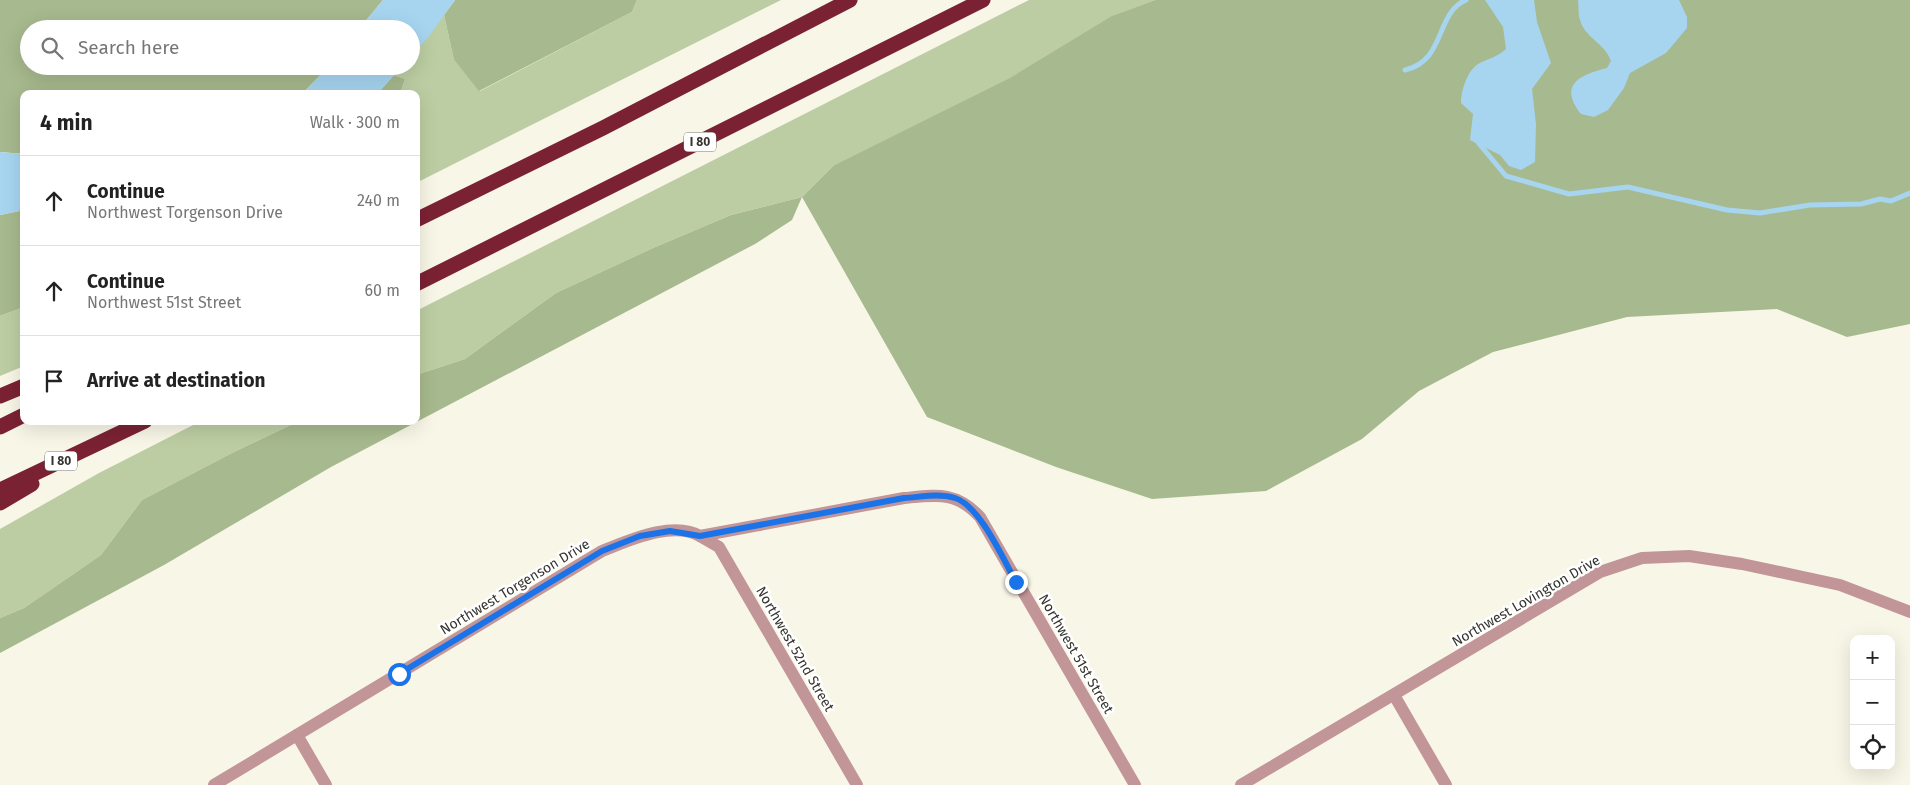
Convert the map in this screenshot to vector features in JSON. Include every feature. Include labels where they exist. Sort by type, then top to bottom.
[{"type":"highway","points":[[420,218],[603,128],[850,0]]},
{"type":"highway","name":"I 80","points":[[420,282],[983,0]]},
{"type":"highway","points":[[0,396],[20,388]]},
{"type":"highway","points":[[0,426],[20,417]]},
{"type":"highway","name":"I 80","points":[[0,490],[137,425]]},
{"type":"highway","points":[[0,503],[122,433]]},
{"type":"street","name":"Northwest 51st Street","points":[[921,497],[938,495],[956,498],[969,506],[980,517],[1135,785]]},
{"type":"street","name":"Northwest Torgenson Drive","points":[[214,785],[602,551],[640,536],[670,531],[700,536],[921,497]]},
{"type":"street","name":"Northwest 52nd Street","points":[[700,536],[719,547],[857,785]]},
{"type":"street","name":"Northwest Lovington Drive","points":[[1241,785],[1600,572],[1642,558],[1689,556],[1798,575],[1840,585],[1910,612]]},
{"type":"street","points":[[1394,695],[1446,785]]},
{"type":"street","points":[[297,735],[326,785]]},
{"type":"green space","points":[[0,0],[383,0],[366,20],[20,20],[20,75],[320,75],[306,90],[20,90],[20,154],[0,152]]},
{"type":"green space","points":[[455,0],[637,0],[632,12],[479,91],[454,60],[444,15]]},
{"type":"green space","points":[[637,0],[781,0],[420,181],[420,90],[401,90],[405,79],[394,75],[420,75],[420,45],[444,15],[454,60],[480,91],[632,12]]},
{"type":"green space","points":[[1029,0],[1155,0],[1113,16],[1256,111],[833,166],[802,197],[731,215],[653,248],[556,293],[465,359],[420,374],[420,309]]},
{"type":"green space","points":[[1155,0],[1910,0],[1910,324],[1847,337],[1777,309],[1627,317],[1493,352],[1419,391],[1362,439],[1266,491],[1152,499],[1056,467],[927,417],[802,197],[833,166],[1010,78],[1112,16]]},
{"type":"green space","points":[[394,75],[405,79],[401,90],[381,90]]},
{"type":"green space","points":[[802,197],[792,220],[755,244],[420,420],[420,374],[465,359],[556,293],[653,248],[731,215]]},
{"type":"green space","points":[[20,211],[20,308],[0,316],[0,215]]},
{"type":"green space","points":[[20,308],[20,368],[0,376],[0,316]]},
{"type":"green space","points":[[193,425],[291,425],[142,500],[101,555],[24,608],[0,618],[0,529],[99,473]]},
{"type":"green space","points":[[291,425],[411,425],[331,467],[164,565],[0,653],[0,618],[24,608],[101,555],[142,500]]},
{"type":"water","points":[[383,0],[455,0],[420,46],[420,20],[366,20]]},
{"type":"water","points":[[1485,0],[1534,0],[1537,22],[1551,63],[1532,89],[1536,124],[1535,162],[1521,170],[1509,166],[1500,155],[1470,140],[1473,114],[1461,103],[1465,82],[1474,67],[1506,49],[1503,27]]},
{"type":"water","points":[[1578,0],[1679,0],[1687,17],[1687,28],[1666,53],[1630,73],[1624,88],[1608,110],[1594,117],[1581,114],[1574,104],[1572,88],[1575,82],[1588,74],[1607,68],[1611,61],[1583,26],[1579,18]]},
{"type":"water","points":[[320,75],[394,75],[381,90],[306,90]]},
{"type":"water","points":[[0,152],[20,154],[20,211],[0,215]]},
{"type":"waterway","points":[[1405,70],[1418,65],[1427,57],[1434,47],[1449,15],[1456,6],[1466,0]]},
{"type":"waterway","points":[[1476,140],[1506,176],[1569,194],[1628,187],[1727,210],[1760,213],[1810,205],[1861,204],[1880,199],[1891,201],[1910,193]]},
{"type":"route","points":[[399,674],[602,551],[640,536],[670,531],[700,536],[904,498],[938,495],[956,498],[969,506],[980,517],[986,531],[1016,582]]}]
